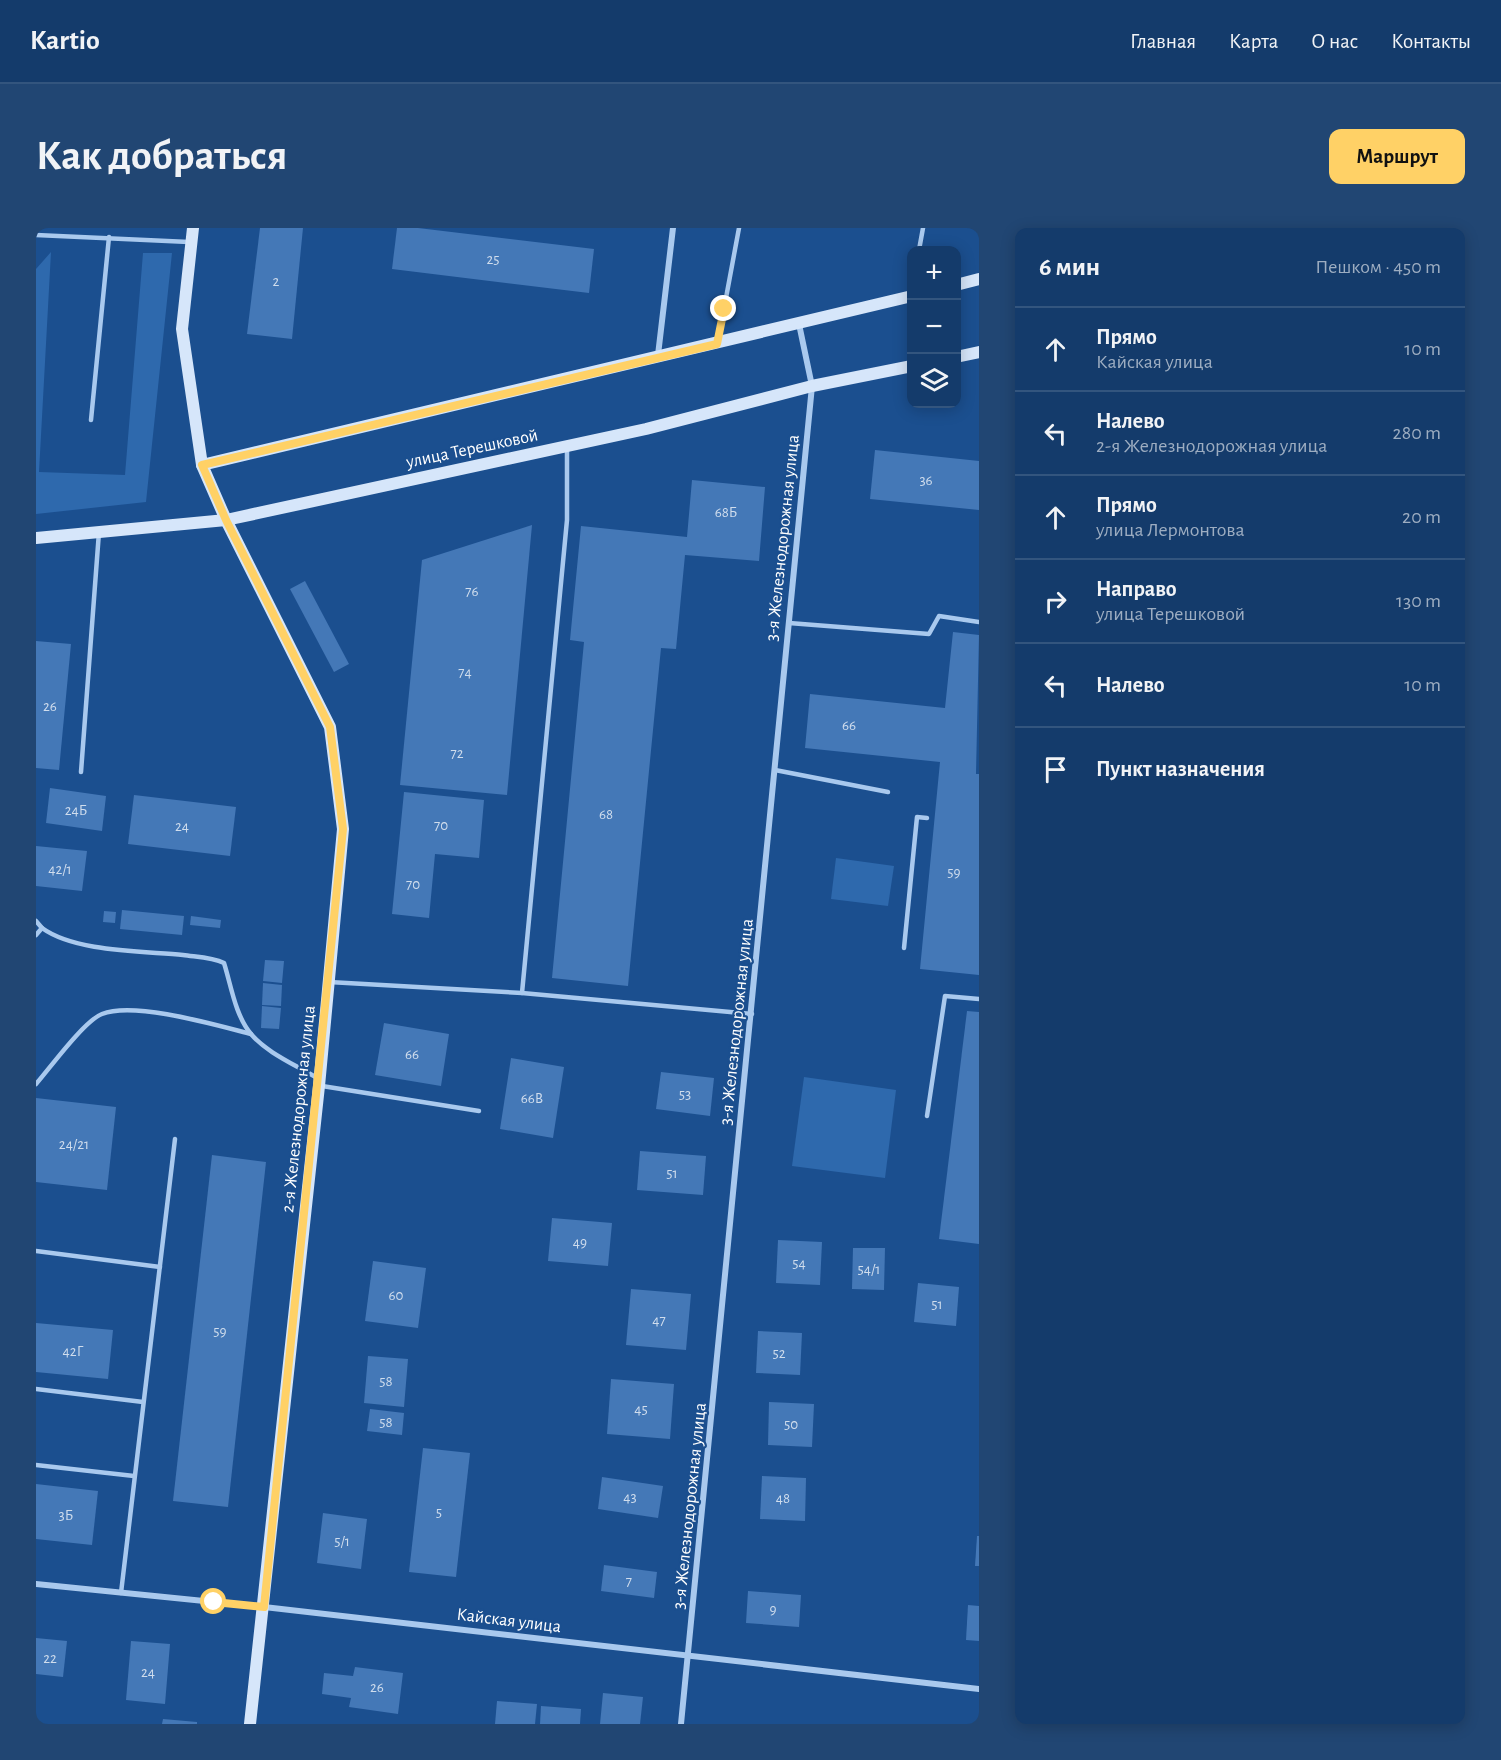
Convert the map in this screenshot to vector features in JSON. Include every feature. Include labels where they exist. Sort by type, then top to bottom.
[{"type":"street","name":"2-я Железнодорожная улица","points":[[193,228],[182,329],[202,465],[226,520],[330,727],[343,829],[319,1083],[250,1724]]},
{"type":"street","points":[[658,359],[673,228]]},
{"type":"street","points":[[961,284],[979,279]]},
{"type":"street","points":[[202,465],[658,359],[907,295]]},
{"type":"street","name":"3-я Железнодорожная улица","points":[[681,1724],[812,386],[799,324]]},
{"type":"street","points":[[961,356],[979,352]]},
{"type":"street","name":"улица Терешковой","points":[[36,538],[226,520],[567,446],[812,386],[907,367]]},
{"type":"street","name":"Кайская улица","points":[[36,1584],[264,1607],[979,1689]]},
{"type":"lane","points":[[717,344],[739,228]]},
{"type":"lane","points":[[920,246],[923,228]]},
{"type":"lane","points":[[36,235],[192,242]]},
{"type":"lane","points":[[91,420],[109,237]]},
{"type":"lane","points":[[522,993],[567,520],[567,446]]},
{"type":"lane","points":[[81,772],[99,532]]},
{"type":"lane","points":[[789,623],[929,634],[939,616],[979,622]]},
{"type":"lane","points":[[775,770],[888,792]]},
{"type":"lane","points":[[904,948],[917,817],[927,818]]},
{"type":"lane","points":[[36,921],[56,938],[218,960],[224,963],[242,1018],[251,1034],[319,1083],[478,1111]]},
{"type":"lane","points":[[36,935],[42,928]]},
{"type":"lane","points":[[329,982],[522,993],[752,1014]]},
{"type":"lane","points":[[927,1116],[945,996],[979,999]]},
{"type":"lane","points":[[36,1084],[87,1024],[102,1013],[144,1010],[251,1034]]},
{"type":"lane","points":[[120,1593],[175,1139]]},
{"type":"lane","points":[[36,1251],[160,1266]]},
{"type":"lane","points":[[36,1389],[143,1402]]},
{"type":"lane","points":[[36,1465],[134,1476]]},
{"type":"shaded area","points":[[51,252],[39,472],[125,475],[143,253],[172,253],[146,502],[36,514],[36,269]]},
{"type":"shaded area","points":[[836,858],[894,866],[888,906],[831,899]]},
{"type":"shaded area","points":[[804,1077],[896,1090],[885,1178],[792,1166]]},
{"type":"building","points":[[260,228],[303,228],[292,339],[247,334]]},
{"type":"building","points":[[397,228],[418,228],[594,249],[589,293],[392,269]]},
{"type":"building","points":[[875,450],[979,461],[979,510],[870,499]]},
{"type":"building","points":[[692,480],[765,487],[759,561],[685,555],[676,649],[661,648],[628,986],[552,978],[584,642],[570,640],[581,526],[687,537]]},
{"type":"building","points":[[532,525],[507,795],[400,785],[422,560]]},
{"type":"building","points":[[305,581],[349,664],[334,672],[290,589]]},
{"type":"building","points":[[953,632],[979,635],[976,774],[979,774],[979,975],[920,969],[940,762],[805,748],[810,694],[945,708]]},
{"type":"building","points":[[36,641],[71,644],[59,770],[36,768]]},
{"type":"building","points":[[50,788],[106,796],[102,831],[46,823]]},
{"type":"building","points":[[404,792],[484,800],[479,858],[435,854],[429,918],[392,914]]},
{"type":"building","points":[[134,795],[236,807],[230,856],[128,844]]},
{"type":"building","points":[[36,846],[87,851],[82,891],[36,886]]},
{"type":"building","points":[[122,910],[184,916],[182,935],[120,929]]},
{"type":"building","points":[[104,911],[116,912],[115,923],[103,922]]},
{"type":"building","points":[[191,916],[221,920],[220,928],[190,925]]},
{"type":"building","points":[[265,960],[284,961],[282,983],[263,981]]},
{"type":"building","points":[[263,983],[282,985],[281,1006],[262,1005]]},
{"type":"building","points":[[262,1006],[281,1008],[279,1029],[261,1028]]},
{"type":"building","points":[[967,1011],[979,1012],[979,1244],[939,1239]]},
{"type":"building","points":[[384,1023],[449,1034],[441,1086],[375,1075]]},
{"type":"building","points":[[511,1058],[564,1067],[553,1138],[500,1129]]},
{"type":"building","points":[[661,1072],[714,1078],[710,1116],[656,1109]]},
{"type":"building","points":[[36,1098],[116,1107],[107,1190],[36,1182]]},
{"type":"building","points":[[640,1151],[706,1156],[703,1195],[637,1190]]},
{"type":"building","points":[[212,1155],[266,1162],[228,1507],[173,1501]]},
{"type":"building","points":[[552,1218],[612,1223],[608,1266],[548,1261]]},
{"type":"building","points":[[778,1240],[822,1242],[820,1285],[776,1283]]},
{"type":"building","points":[[853,1248],[885,1248],[884,1290],[852,1289]]},
{"type":"building","points":[[373,1261],[426,1268],[418,1328],[365,1321]]},
{"type":"building","points":[[918,1283],[959,1287],[956,1326],[914,1322]]},
{"type":"building","points":[[631,1289],[691,1294],[686,1350],[626,1345]]},
{"type":"building","points":[[36,1323],[113,1330],[108,1379],[36,1372]]},
{"type":"building","points":[[758,1331],[802,1333],[800,1375],[756,1373]]},
{"type":"building","points":[[368,1356],[408,1359],[404,1407],[364,1403]]},
{"type":"building","points":[[611,1379],[674,1384],[670,1439],[607,1434]]},
{"type":"building","points":[[769,1402],[814,1404],[812,1447],[768,1445]]},
{"type":"building","points":[[370,1409],[404,1413],[402,1435],[367,1431]]},
{"type":"building","points":[[423,1448],[470,1453],[456,1577],[409,1572]]},
{"type":"building","points":[[762,1476],[806,1478],[805,1521],[760,1519]]},
{"type":"building","points":[[602,1477],[663,1486],[658,1518],[598,1509]]},
{"type":"building","points":[[36,1484],[98,1491],[92,1545],[36,1539]]},
{"type":"building","points":[[323,1513],[367,1519],[361,1569],[317,1563]]},
{"type":"building","points":[[977,1536],[979,1536],[979,1566],[975,1566]]},
{"type":"building","points":[[604,1565],[657,1572],[654,1598],[601,1591]]},
{"type":"building","points":[[748,1591],[801,1595],[799,1627],[746,1623]]},
{"type":"building","points":[[968,1605],[979,1606],[979,1641],[966,1640]]},
{"type":"building","points":[[36,1638],[67,1641],[63,1677],[36,1674]]},
{"type":"building","points":[[131,1641],[170,1644],[165,1704],[126,1700]]},
{"type":"building","points":[[355,1667],[403,1673],[398,1714],[349,1707],[351,1698],[322,1694],[324,1673],[353,1676]]},
{"type":"building","points":[[603,1693],[643,1697],[640,1724],[600,1724]]},
{"type":"building","points":[[497,1701],[537,1704],[535,1724],[495,1724]]},
{"type":"building","points":[[541,1706],[581,1709],[580,1724],[540,1724]]},
{"type":"building","points":[[163,1719],[197,1722],[197,1724],[162,1724]]},
{"type":"route","points":[[214,1602],[264,1607],[320,1079],[343,829],[330,727],[226,520],[202,465],[717,344],[724,309]]}]
